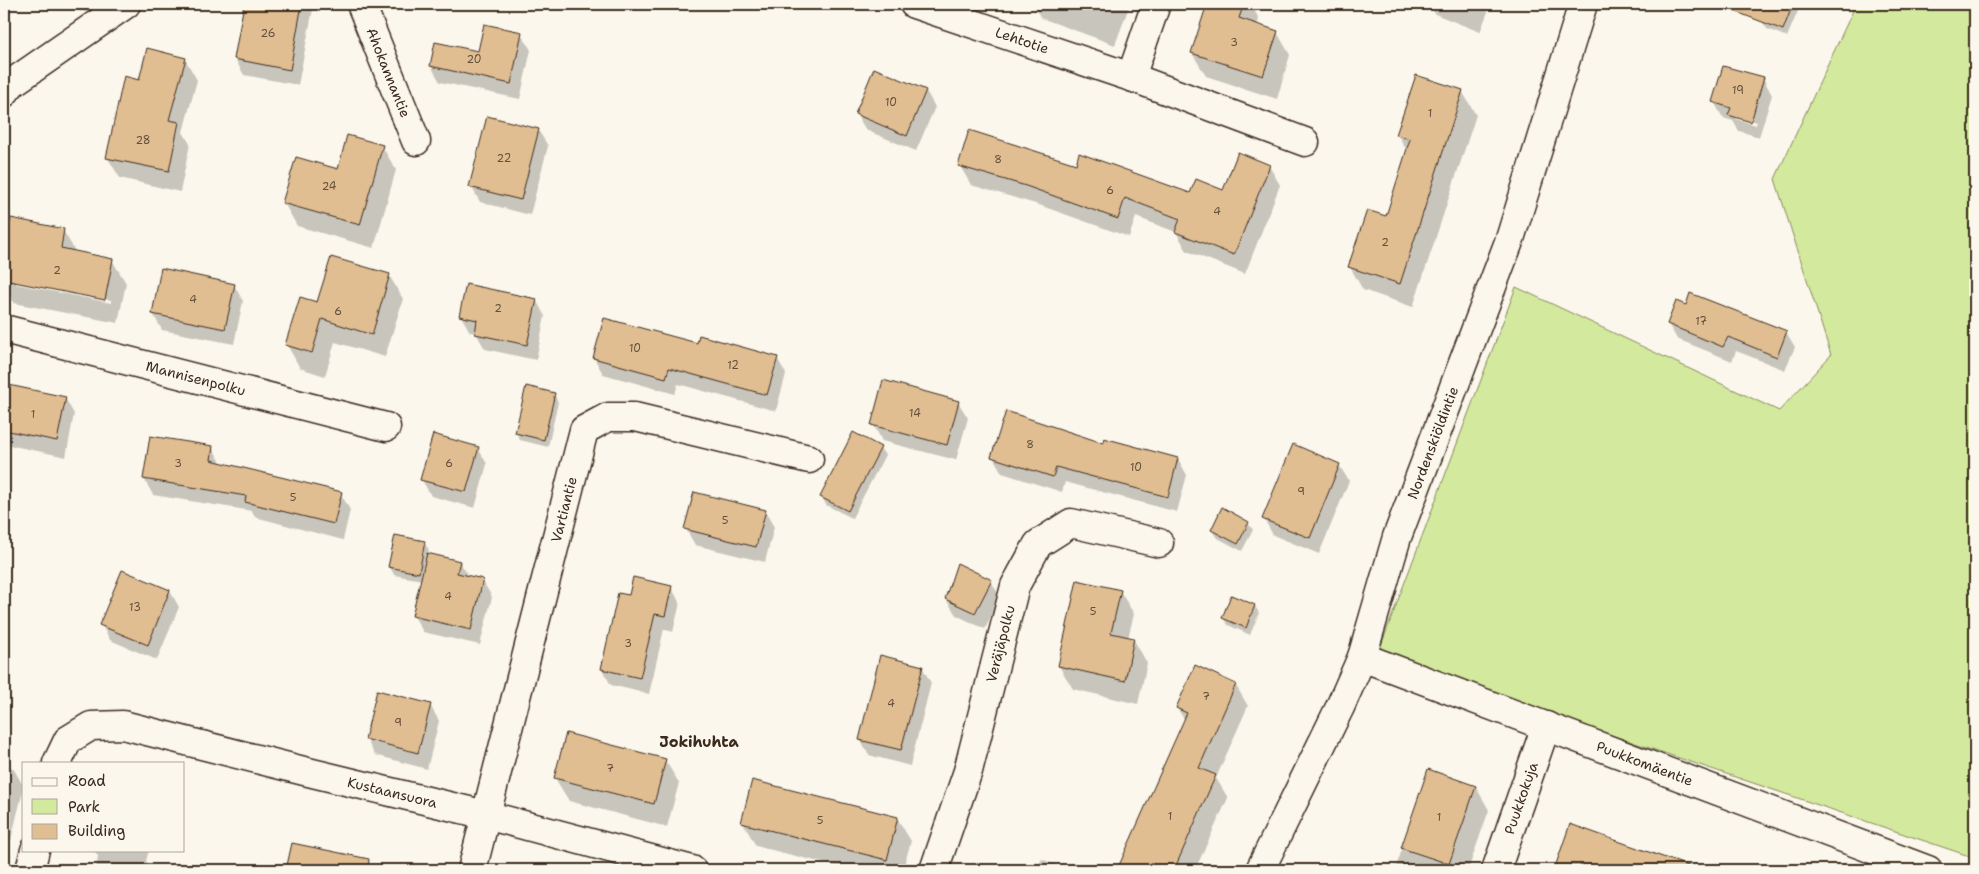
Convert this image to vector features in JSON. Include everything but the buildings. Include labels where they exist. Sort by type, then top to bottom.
[{"type":"street","points":[[4,93],[12,83],[126,4]]},
{"type":"street","name":"Ahokannantie","points":[[361,4],[416,141]]},
{"type":"street","name":"Lehtotie","points":[[914,4],[1131,77],[1305,142]]},
{"type":"street","points":[[1131,77],[1156,4]]},
{"type":"street","name":"Nordenskiöldintie","points":[[1260,870],[1340,707],[1362,657],[1397,538],[1510,239],[1583,4]]},
{"type":"street","name":"Mannisenpolku","points":[[4,329],[386,426]]},
{"type":"street","name":"Vartiantie","points":[[472,870],[584,430],[608,417],[635,417],[809,459]]},
{"type":"street","name":"Veräjäpolku","points":[[934,870],[968,771],[1014,586],[1038,544],[1071,523],[1159,543]]},
{"type":"street","name":"Puukkomäentie","points":[[1362,657],[1928,870]]},
{"type":"street","name":"Kustaansuora","points":[[57,762],[68,740],[91,726],[123,725],[486,815],[692,870]]},
{"type":"street","name":"Puukkokuja","points":[[1496,870],[1546,726]]},
{"type":"street","points":[[30,870],[34,852]]},
{"type":"green space","points":[[1856,4],[1975,4],[1975,858],[1377,656],[1516,287],[1779,411],[1831,355],[1775,179]]},
{"type":"district","name":"Jokihuhta","points":[[699,742]]}]
